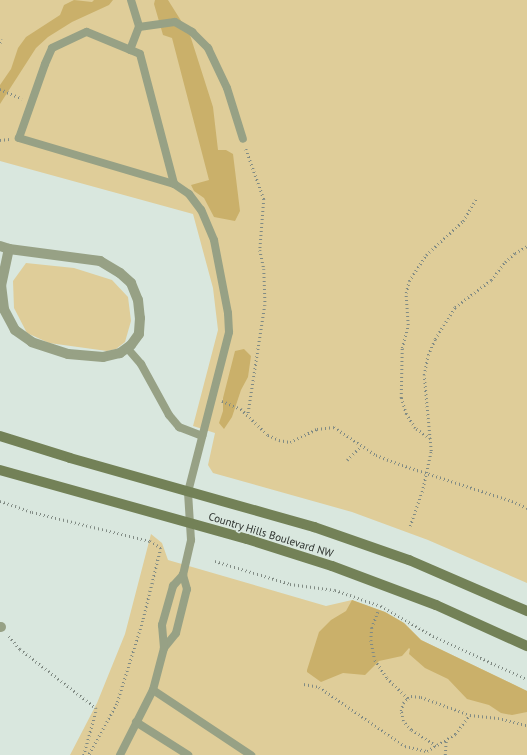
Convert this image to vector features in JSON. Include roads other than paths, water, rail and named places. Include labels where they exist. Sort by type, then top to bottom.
[{"type":"main road","name":"Country Hills Boulevard NW","points":[[0,436],[70,458],[314,527],[409,560],[527,611]]},
{"type":"main road","name":"Country Hills Boulevard NW","points":[[0,470],[189,523],[332,566],[436,605],[527,646]]},
{"type":"street","points":[[5,247],[100,262],[120,273],[131,283],[138,300],[140,318],[139,334],[128,349],[102,358],[68,354],[32,342],[15,330],[4,308],[1,286],[5,247]]},
{"type":"lane","points":[[130,50],[140,27],[131,0]]},
{"type":"lane","points":[[140,27],[175,22],[192,32],[208,48],[227,88],[243,139]]},
{"type":"lane","points":[[164,648],[176,633],[187,589],[183,575],[186,554],[191,540],[188,492],[229,332],[228,313],[214,240],[201,210],[189,194],[174,184],[19,138],[52,48],[87,32],[140,54],[174,184]]},
{"type":"lane","points":[[128,349],[141,364],[179,427],[202,436]]},
{"type":"lane","points":[[120,755],[154,690],[164,648],[162,625],[173,586],[183,575]]},
{"type":"lane","points":[[154,690],[251,755]]},
{"type":"lane","points":[[136,722],[188,755]]}]
